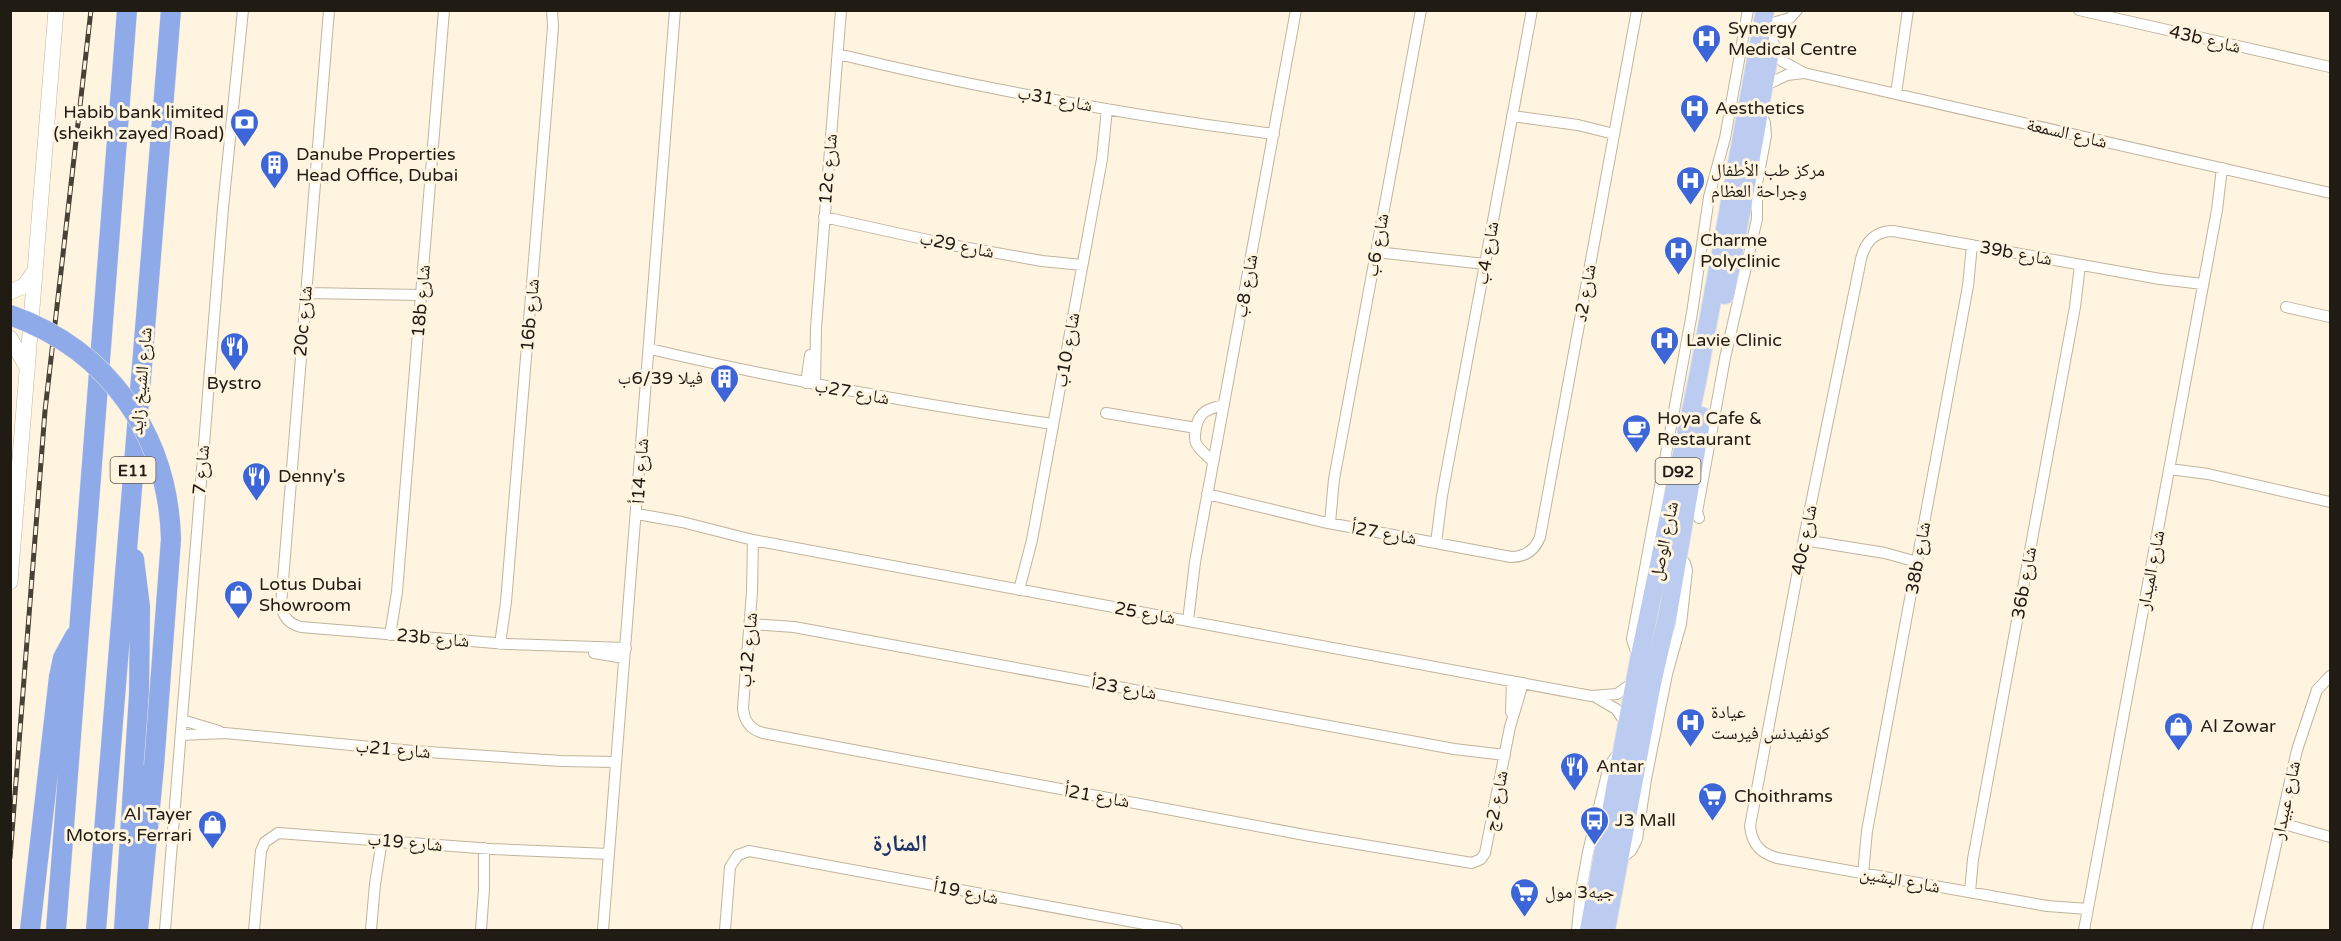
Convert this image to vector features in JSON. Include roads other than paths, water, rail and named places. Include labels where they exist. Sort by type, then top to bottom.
[{"type":"highway","name":"شارع الشيخ زايد","points":[[96,930],[171,10]]},
{"type":"highway","name":"E11","points":[[56,930],[125,14]]},
{"type":"highway","points":[[10,315],[40,327],[70,345],[110,379],[141,422],[161,470],[169,504],[171,539],[154,766],[138,930]]},
{"type":"highway","points":[[124,930],[137,739],[140,626],[136,570],[128,534]]},
{"type":"highway","points":[[30,930],[59,677],[67,648],[79,632]]},
{"type":"main road","name":"شارع الوصل","points":[[1589,930],[1639,660],[1773,14]]},
{"type":"main road","name":"شارع الوصل","points":[[1608,928],[1676,555],[1696,484],[1758,107],[1772,40],[1773,14]]},
{"type":"street","points":[[10,582],[56,10]]},
{"type":"street","name":"شارع 7","points":[[165,930],[222,220],[243,10]]},
{"type":"street","name":"20c شارع","points":[[296,626],[286,619],[281,605],[329,10]]},
{"type":"street","name":"18b شارع","points":[[394,635],[444,10]]},
{"type":"street","name":"16b شارع","points":[[503,644],[555,10]]},
{"type":"street","name":"شارع 14أ","points":[[603,930],[675,10]]},
{"type":"street","name":"12c شارع","points":[[811,384],[841,10]]},
{"type":"street","name":"شارع 8ب","points":[[1185,620],[1296,10]]},
{"type":"street","name":"شارع 6ب","points":[[1326,523],[1421,10]]},
{"type":"street","name":"شارع 4ب","points":[[1432,542],[1532,10]]},
{"type":"street","name":"شارع 2د","points":[[1511,557],[1528,554],[1536,546],[1540,537],[1637,10]]},
{"type":"street","points":[[1639,660],[1632,639],[1692,313],[1709,197],[1725,138],[1748,10]]},
{"type":"street","points":[[1773,14],[1790,18],[1797,10]]},
{"type":"street","points":[[1892,93],[1908,10]]},
{"type":"street","name":"43b شارع","points":[[2079,10],[2331,67]]},
{"type":"street","name":"شارع السمعة","points":[[1772,40],[1782,60],[1804,73],[2331,193]]},
{"type":"street","name":"شارع 31ب","points":[[838,59],[1273,138]]},
{"type":"street","name":"شارع السمعة","points":[[1764,86],[1787,75],[1804,73]]},
{"type":"street","name":"شارع 10ب","points":[[1024,591],[1111,110]]},
{"type":"street","points":[[1513,112],[1615,131]]},
{"type":"street","name":"شارع الميدار","points":[[2084,930],[2225,169]]},
{"type":"street","name":"شارع 29ب","points":[[824,222],[1082,268]]},
{"type":"street","name":"39b شارع","points":[[1873,236],[1893,231],[2202,288]]},
{"type":"street","name":"40c شارع","points":[[1756,847],[1750,826],[1804,537],[1861,259],[1865,246],[1873,236]]},
{"type":"street","name":"38b شارع","points":[[1859,873],[1976,246]]},
{"type":"street","points":[[1377,248],[1484,267]]},
{"type":"street","name":"36b شارع","points":[[1966,892],[2083,266]]},
{"type":"street","points":[[10,292],[24,286],[36,269]]},
{"type":"street","points":[[306,289],[421,299]]},
{"type":"street","points":[[2286,308],[2331,317]]},
{"type":"street","points":[[10,338],[27,367]]},
{"type":"street","name":"شارع 27ب","points":[[649,354],[1010,418],[1052,428]]},
{"type":"street","points":[[1213,462],[1197,446],[1196,428],[1203,412],[1224,405]]},
{"type":"street","points":[[1106,413],[1196,428]]},
{"type":"street","points":[[2171,466],[2331,502]]},
{"type":"street","points":[[1696,484],[1699,518]]},
{"type":"street","name":"شارع 27أ","points":[[1207,499],[1511,557]]},
{"type":"street","name":"شارع 25","points":[[636,518],[699,527],[757,541],[1591,696],[1613,706],[1627,726]]},
{"type":"street","points":[[1804,537],[1918,558]]},
{"type":"street","name":"شارع 12ب","points":[[743,708],[757,541]]},
{"type":"street","name":"شارع 23أ","points":[[750,620],[1504,758]]},
{"type":"street","name":"23b شارع","points":[[296,626],[625,653]]},
{"type":"street","name":"شارع عبيدار","points":[[2257,930],[2297,750],[2314,697],[2321,683],[2331,676]]},
{"type":"street","name":"شارع 25","points":[[1591,696],[1617,694],[1636,681]]},
{"type":"street","name":"شارع 2ج","points":[[1467,863],[1476,862],[1485,853],[1518,682]]},
{"type":"street","name":"شارع 21أ","points":[[743,708],[747,722],[754,729],[763,733],[1467,863]]},
{"type":"street","name":"شارع 21ب","points":[[182,720],[225,733]]},
{"type":"street","name":"شارع 21ب","points":[[180,735],[225,733],[413,751],[616,765]]},
{"type":"street","points":[[1577,930],[1581,886],[1609,766],[1623,749]]},
{"type":"street","points":[[2280,827],[2325,836]]},
{"type":"street","name":"شارع 19ب","points":[[254,930],[261,851],[265,842],[278,833],[608,858]]},
{"type":"street","points":[[371,930],[378,840]]},
{"type":"street","name":"شارع البشين","points":[[1756,847],[1777,858],[2087,914]]},
{"type":"street","points":[[481,930],[488,849]]},
{"type":"street","name":"شارع 19أ","points":[[725,930],[730,867],[738,855],[755,851],[1177,930]]},
{"type":"railway","points":[[10,858],[45,411],[91,10]]},
{"type":"place","name":"Synergy Medical Centre","points":[[1707,64]]},
{"type":"place","name":"Aesthetics","points":[[1694,134]]},
{"type":"place","name":"Habib bank limited (sheikh zayed Road)","points":[[245,148]]},
{"type":"place","name":"Danube Properties Head Office, Dubai","points":[[275,190]]},
{"type":"place","name":"مركز طب الأطفال وجراحة العظام","points":[[1690,206]]},
{"type":"place","name":"Charme Polyclinic","points":[[1679,276]]},
{"type":"place","name":"Lavie Clinic","points":[[1665,366]]},
{"type":"place","name":"Bystro","points":[[234,372]]},
{"type":"place","name":"فيلا 6/39ب","points":[[724,404]]},
{"type":"place","name":"Hoya Cafe & Restaurant","points":[[1636,454]]},
{"type":"place","name":"Denny's","points":[[257,502]]},
{"type":"place","name":"Lotus Dubai Showroom","points":[[238,620]]},
{"type":"place","name":"عيادة كونفيدنس فيرست","points":[[1690,748]]},
{"type":"place","name":"Al Zowar","points":[[2179,752]]},
{"type":"place","name":"Antar","points":[[1575,792]]},
{"type":"place","name":"Choithrams","points":[[1713,822]]},
{"type":"place","name":"J3 Mall","points":[[1594,846]]},
{"type":"place","name":"Al Tayer Motors, Ferrari","points":[[213,850]]},
{"type":"place","name":"جيه3 مول","points":[[1524,918]]},
{"type":"district","name":"المنارة","points":[[900,843]]}]
